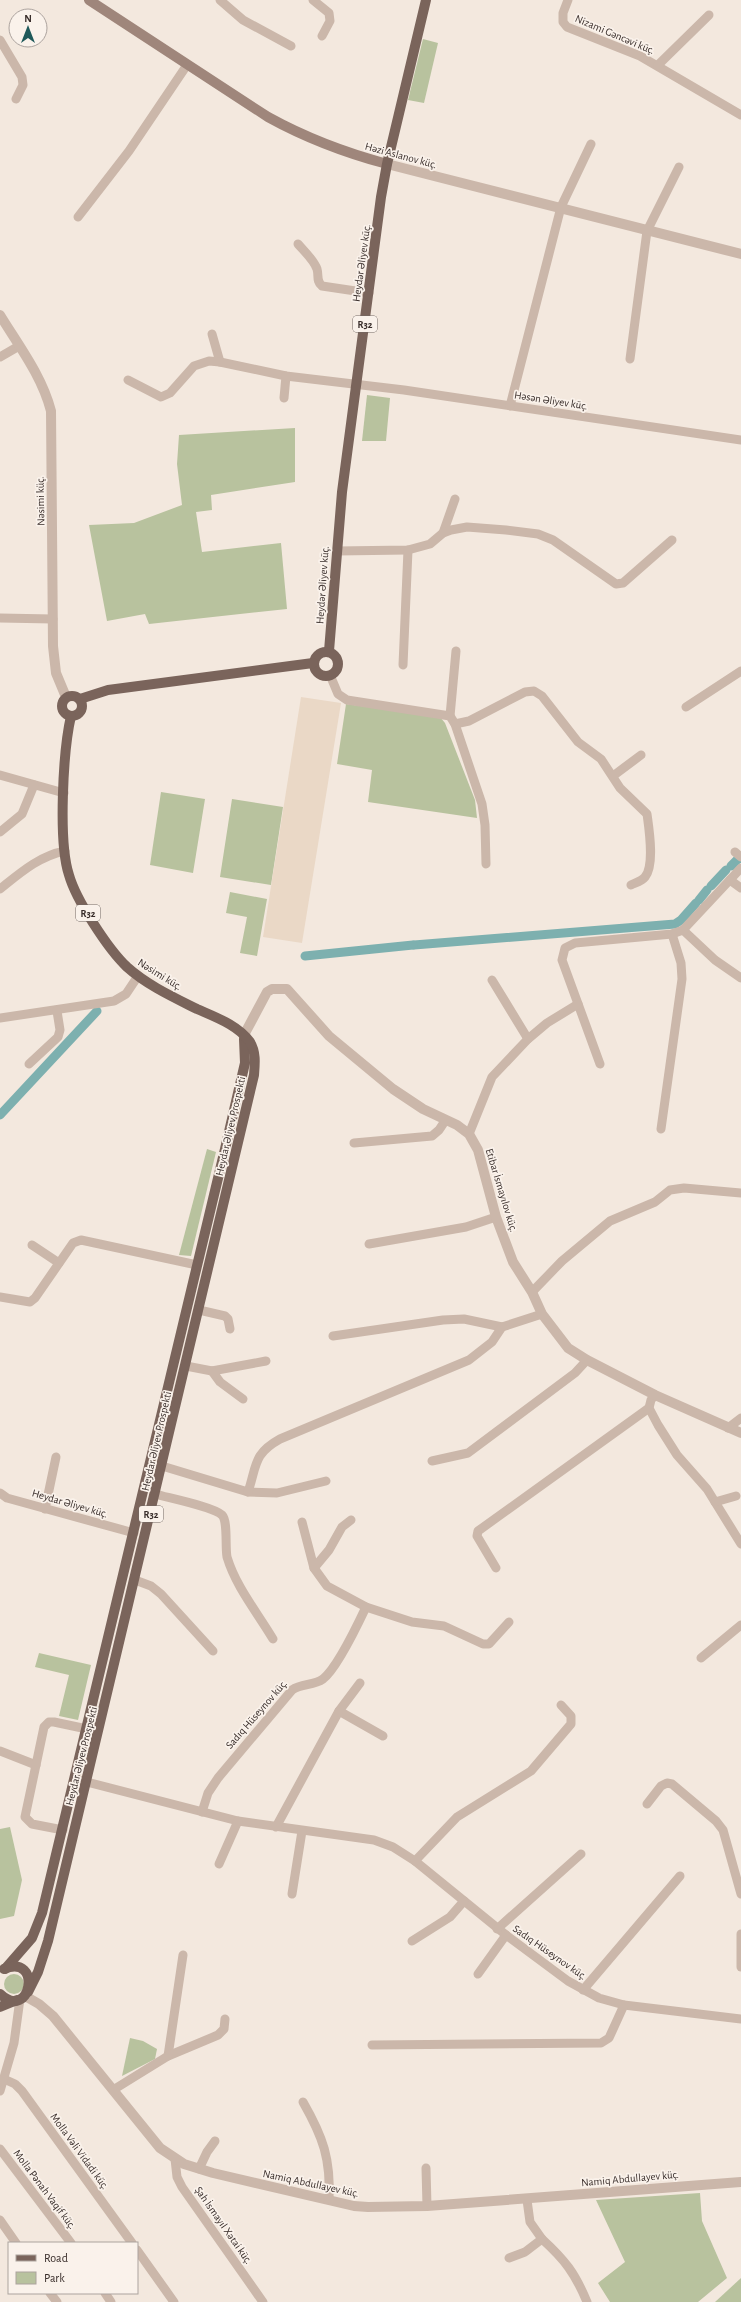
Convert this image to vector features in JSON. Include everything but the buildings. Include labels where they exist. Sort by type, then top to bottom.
[{"type":"main road","name":"Həzi Aslanov küç.","points":[[89,0],[187,65],[291,130],[350,153],[387,164]]},
{"type":"main road","name":"Heydər Əliyev küç.","points":[[329,652],[342,492],[368,293],[387,164],[426,0]]},
{"type":"main road","points":[[320,652],[329,652],[338,661],[337,670],[330,675],[320,675],[316,672],[313,663],[314,659],[320,652]]},
{"type":"main road","points":[[80,699],[108,690],[313,663]]},
{"type":"main road","points":[[76,696],[80,699],[82,708],[80,712],[71,716],[66,714],[62,706],[66,697],[76,696]]},
{"type":"main road","name":"Nəsimi küç.","points":[[71,716],[66,747],[64,793],[65,851],[69,876],[88,912],[116,955],[138,976],[176,998],[234,1027],[244,1035]]},
{"type":"main road","name":"R32","points":[[1,1972],[24,1947],[37,1928],[63,1830],[245,1063],[244,1035]]},
{"type":"main road","name":"Heydar Əliyev Prospekti","points":[[24,1996],[38,1972],[48,1941],[254,1075],[254,1050],[244,1035]]},
{"type":"main road","points":[[0,2007],[24,1996],[30,1982],[26,1974],[14,1967],[1,1972]]},
{"type":"main road","points":[[0,1994],[9,2000],[24,1996]]},
{"type":"street","points":[[220,0],[243,20],[291,46]]},
{"type":"street","points":[[312,0],[329,13],[330,21],[322,36]]},
{"type":"street","name":"Nizami Gəncəvi küç.","points":[[568,0],[563,18],[563,22],[568,27],[640,56],[658,65],[741,115]]},
{"type":"street","points":[[658,65],[709,15]]},
{"type":"street","points":[[0,40],[22,77],[23,85],[16,99]]},
{"type":"street","points":[[78,218],[130,151],[187,65]]},
{"type":"street","points":[[510,406],[561,207],[591,144]]},
{"type":"street","name":"Həzi Aslanov küç.","points":[[387,164],[741,254]]},
{"type":"street","points":[[630,359],[647,231],[679,167]]},
{"type":"street","points":[[298,244],[315,265],[317,270],[317,280],[322,286],[368,293]]},
{"type":"street","name":"Nəsimi küç.","points":[[0,315],[47,393],[51,411],[53,646],[56,673],[60,687],[66,697]]},
{"type":"street","points":[[212,334],[220,362]]},
{"type":"street","points":[[0,357],[19,346]]},
{"type":"street","name":"Həsən Əliyev küç.","points":[[128,380],[161,397],[170,392],[194,366],[209,361],[220,362],[286,376],[357,386],[404,390],[741,440]]},
{"type":"street","points":[[284,398],[286,376]]},
{"type":"street","points":[[443,533],[455,498]]},
{"type":"street","points":[[337,551],[408,550],[430,544],[443,533],[467,527],[538,534],[553,540],[616,584],[623,583],[672,540]]},
{"type":"street","points":[[403,665],[408,550]]},
{"type":"street","points":[[0,618],[53,619]]},
{"type":"street","points":[[456,651],[450,716],[455,724],[482,804],[485,825],[486,864]]},
{"type":"street","points":[[686,707],[741,671]]},
{"type":"street","points":[[330,675],[338,694],[347,700],[450,716]]},
{"type":"street","points":[[455,724],[468,721],[525,692],[534,691],[542,696],[578,742],[601,759],[620,788],[647,814],[650,842],[649,869],[644,878],[631,885]]},
{"type":"street","points":[[612,776],[641,755]]},
{"type":"street","points":[[0,775],[64,793]]},
{"type":"street","points":[[0,832],[22,814],[34,785]]},
{"type":"street","points":[[0,888],[35,862],[47,856],[65,851]]},
{"type":"street","points":[[600,1064],[562,960],[565,948],[575,942],[672,934],[683,930],[741,868]]},
{"type":"street","points":[[730,880],[741,888]]},
{"type":"street","points":[[683,930],[715,960],[741,978]]},
{"type":"street","points":[[661,1129],[682,979],[681,963],[672,934]]},
{"type":"street","points":[[0,1018],[57,1011],[114,1001],[126,994],[138,976]]},
{"type":"street","points":[[492,980],[528,1038]]},
{"type":"street","name":"Etibar İsmayılov küç.","points":[[244,1035],[266,992],[272,989],[287,989],[329,1036],[393,1089],[445,1121],[457,1125],[468,1134],[478,1150],[496,1217],[513,1262],[532,1292],[542,1314],[568,1348],[587,1360],[655,1395],[741,1433]]},
{"type":"street","points":[[468,1134],[492,1077],[528,1038],[547,1023],[578,1004]]},
{"type":"street","points":[[29,1064],[58,1037],[60,1025],[57,1011]]},
{"type":"street","points":[[354,1143],[432,1136],[439,1130],[445,1121]]},
{"type":"street","points":[[532,1292],[562,1261],[610,1221],[655,1202],[670,1190],[684,1188],[741,1193]]},
{"type":"street","points":[[369,1244],[466,1227],[496,1217]]},
{"type":"street","points":[[0,1297],[30,1302],[35,1298],[73,1243],[81,1240],[197,1265]]},
{"type":"street","points":[[32,1245],[59,1263]]},
{"type":"street","points":[[199,1310],[225,1316],[228,1319],[230,1329]]},
{"type":"street","points":[[333,1336],[443,1320],[464,1319],[502,1327],[542,1314]]},
{"type":"street","points":[[248,1492],[260,1454],[266,1447],[280,1439],[469,1360],[492,1342],[502,1327]]},
{"type":"street","points":[[432,1461],[468,1452],[575,1373],[587,1360]]},
{"type":"street","points":[[186,1366],[212,1370],[266,1361]]},
{"type":"street","points":[[212,1370],[220,1382],[243,1399]]},
{"type":"street","points":[[496,1568],[477,1536],[478,1531],[649,1408],[651,1400],[655,1395]]},
{"type":"street","points":[[649,1408],[677,1455],[707,1489],[741,1544]]},
{"type":"street","points":[[728,1428],[741,1418]]},
{"type":"street","points":[[45,1509],[56,1457]]},
{"type":"street","points":[[162,1466],[248,1492],[277,1493],[326,1481]]},
{"type":"street","name":"Heydar Əliyev küç.","points":[[0,1493],[7,1498],[134,1533]]},
{"type":"street","points":[[155,1494],[212,1510],[221,1514],[226,1520],[226,1552],[232,1575],[273,1639]]},
{"type":"street","points":[[715,1502],[736,1496]]},
{"type":"street","points":[[314,1568],[329,1550],[342,1527],[351,1520]]},
{"type":"street","points":[[302,1522],[314,1568],[326,1586],[366,1608],[412,1622],[444,1626],[483,1644],[490,1644],[509,1622]]},
{"type":"street","points":[[135,1580],[151,1586],[161,1594],[213,1651]]},
{"type":"street","name":"Sadıq Hüseynov küç.","points":[[202,1812],[208,1793],[218,1778],[292,1690],[299,1685],[314,1684],[324,1678],[347,1645],[366,1608]]},
{"type":"street","points":[[701,1658],[741,1625]]},
{"type":"street","points":[[276,1827],[340,1712],[360,1683]]},
{"type":"street","points":[[415,1861],[457,1817],[531,1771],[571,1724],[571,1716],[561,1705]]},
{"type":"street","points":[[340,1712],[383,1736]]},
{"type":"street","points":[[63,1830],[32,1824],[25,1817],[44,1727],[49,1722],[88,1729]]},
{"type":"street","points":[[0,1751],[36,1764]]},
{"type":"street","name":"Sadıq Hüseynov küç.","points":[[75,1779],[238,1821],[374,1840],[393,1847],[415,1861],[506,1935],[583,1990],[599,1998],[624,2005],[741,2019]]},
{"type":"street","points":[[647,1804],[661,1786],[667,1783],[672,1784],[716,1821],[723,1830],[741,1894]]},
{"type":"street","points":[[219,1864],[238,1821]]},
{"type":"street","points":[[292,1894],[302,1831]]},
{"type":"street","points":[[498,1929],[581,1854]]},
{"type":"street","points":[[583,1990],[680,1876]]},
{"type":"street","points":[[412,1941],[450,1917],[464,1901]]},
{"type":"street","points":[[741,1934],[741,1967]]},
{"type":"street","points":[[478,1974],[506,1935]]},
{"type":"street","points":[[168,2056],[183,1955]]},
{"type":"street","points":[[0,2092],[14,2044],[24,1996]]},
{"type":"street","name":"Namiq Abdullayev küç.","points":[[24,1996],[39,2004],[53,2016],[160,2148],[175,2159],[199,2169],[328,2200],[368,2207],[427,2206],[527,2200],[700,2184],[741,2182]]},
{"type":"street","points":[[372,2045],[601,2043],[609,2038],[624,2005]]},
{"type":"street","points":[[113,2090],[120,2084],[168,2056],[218,2035],[224,2029],[225,2019]]},
{"type":"street","name":"Molla Vəli Vidadi küç.","points":[[4,2079],[15,2084],[22,2091],[131,2242]]},
{"type":"street","points":[[303,2102],[318,2128],[325,2146],[330,2178],[328,2200]]},
{"type":"street","points":[[199,2169],[207,2152],[215,2141]]},
{"type":"street","name":"Molla Pənah Vaqif küç.","points":[[0,2149],[70,2242]]},
{"type":"street","name":"Şah İsmayıl Xətai küç.","points":[[175,2159],[177,2177],[182,2187],[263,2302]]},
{"type":"street","points":[[426,2168],[427,2206]]},
{"type":"street","points":[[527,2200],[530,2222],[542,2239],[563,2258],[581,2287],[587,2302]]},
{"type":"street","points":[[0,2220],[15,2242]]},
{"type":"street","points":[[509,2258],[525,2252],[542,2239]]},
{"type":"street","points":[[138,2251],[174,2302]]},
{"type":"street","points":[[51,2294],[57,2302]]},
{"type":"green space","points":[[423,39],[438,43],[424,103],[408,100]]},
{"type":"green space","points":[[367,395],[390,398],[386,441],[362,441]]},
{"type":"green space","points":[[295,428],[295,482],[211,495],[212,510],[196,512],[202,552],[281,543],[287,609],[149,624],[145,614],[107,621],[89,525],[134,523],[182,505],[177,464],[179,435]]},
{"type":"green space","points":[[346,704],[440,717],[445,723],[475,800],[477,818],[368,802],[372,770],[337,764]]},
{"type":"green space","points":[[161,792],[205,799],[193,873],[150,865]]},
{"type":"green space","points":[[232,799],[283,807],[271,885],[220,877]]},
{"type":"green space","points":[[230,892],[267,899],[257,956],[240,953],[247,917],[226,913]]},
{"type":"green space","points":[[207,1149],[216,1152],[191,1256],[179,1255]]},
{"type":"green space","points":[[39,1653],[91,1665],[78,1720],[59,1716],[69,1675],[35,1667]]},
{"type":"green space","points":[[10,1827],[22,1880],[14,1916],[0,1919],[0,1829]]},
{"type":"green space","points":[[14,1974],[21,1977],[24,1984],[21,1991],[14,1994],[7,1991],[4,1984],[7,1977]]},
{"type":"green space","points":[[130,2038],[143,2041],[157,2049],[155,2059],[122,2076]]},
{"type":"green space","points":[[700,2193],[702,2221],[727,2278],[698,2302],[610,2302],[598,2283],[625,2262],[596,2200]]},
{"type":"green space","points":[[741,2278],[741,2302],[715,2302]]},
{"type":"shaded area","points":[[301,697],[341,703],[302,943],[263,937]]},
{"type":"waterway","points":[[731,866],[738,859]]},
{"type":"waterway","points":[[711,886],[726,870]]},
{"type":"waterway","points":[[699,900],[707,890]]},
{"type":"waterway","points":[[414,945],[675,924],[681,920],[696,903]]},
{"type":"waterway","points":[[305,956],[413,945]]},
{"type":"waterway","points":[[0,1115],[97,1011]]}]
